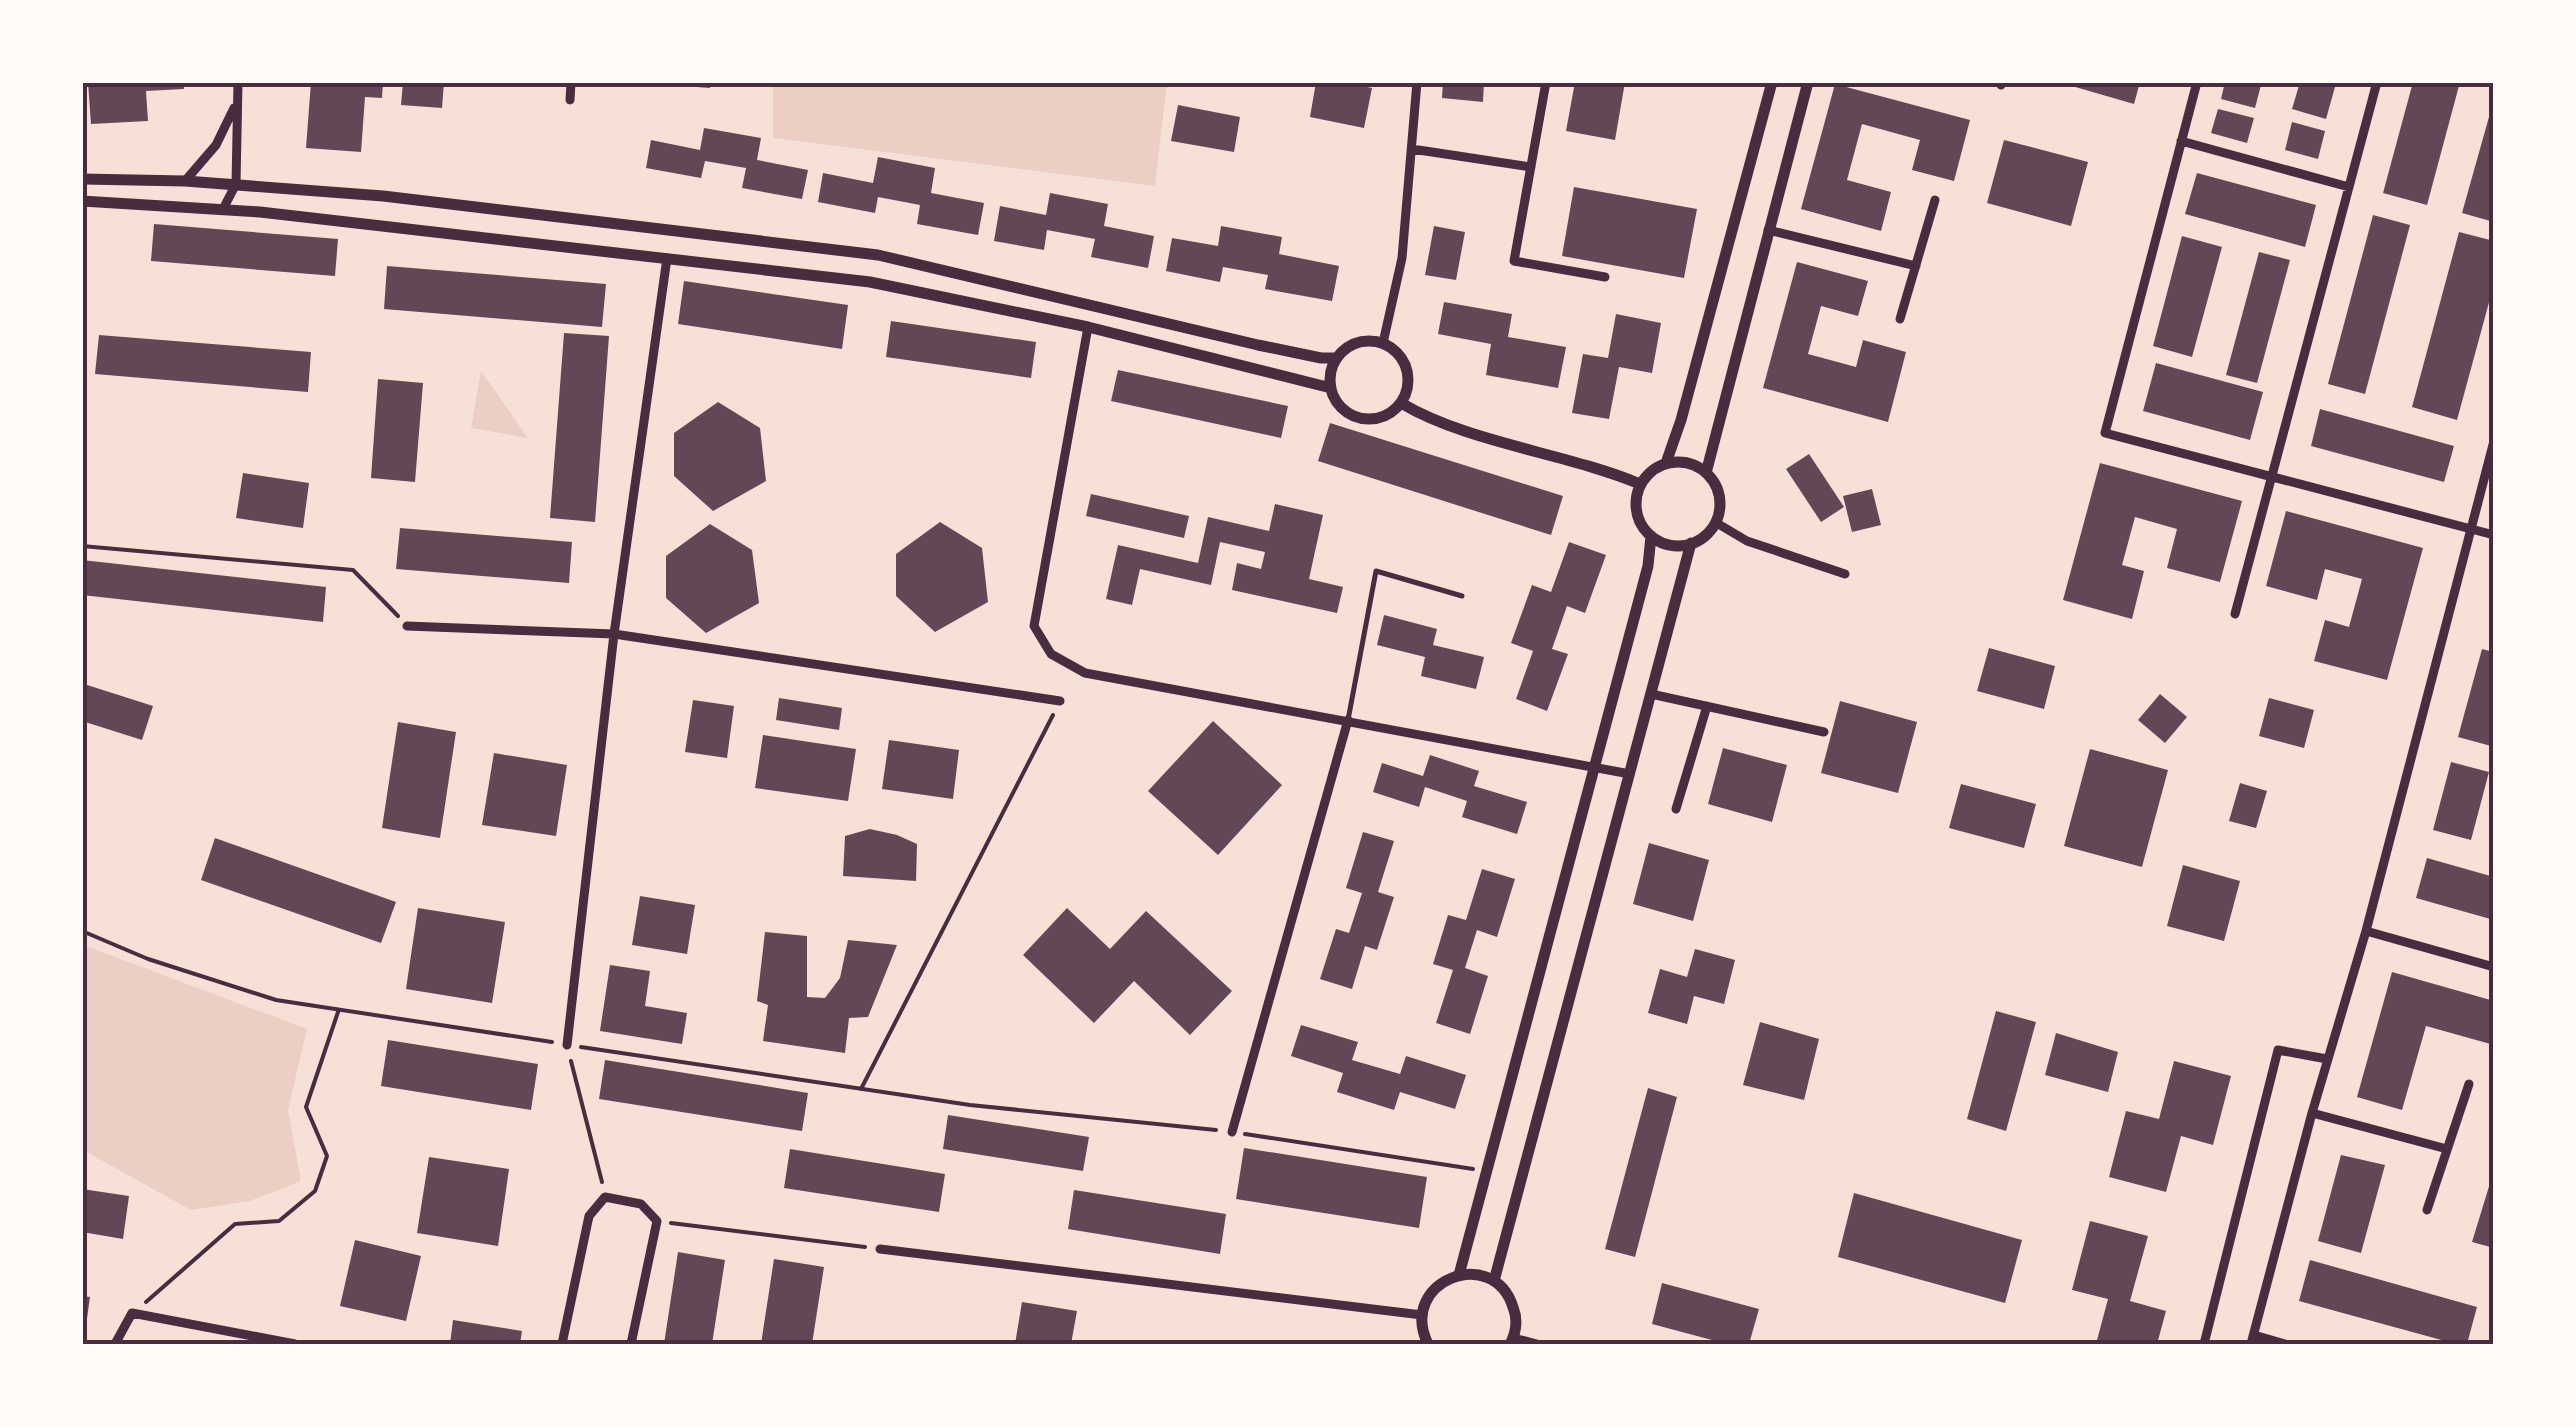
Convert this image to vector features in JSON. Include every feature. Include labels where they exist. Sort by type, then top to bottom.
[{"type":"street","points":[[223,209],[236,184],[238,82]]},
{"type":"street","points":[[570,100],[571,82]]},
{"type":"street","points":[[1383,343],[1402,258],[1417,82]]},
{"type":"street","points":[[1546,82],[1514,260],[1604,277]]},
{"type":"street","points":[[1666,463],[1772,82]]},
{"type":"street","points":[[1706,473],[1808,82]]},
{"type":"street","points":[[2197,82],[2105,432],[2494,535]]},
{"type":"street","points":[[2235,614],[2377,82]]},
{"type":"street","points":[[185,180],[216,145],[237,101]]},
{"type":"street","points":[[2181,142],[2349,186]]},
{"type":"street","points":[[1412,149],[1531,167]]},
{"type":"street","points":[[82,180],[185,180],[402,198],[878,255],[1258,345],[1336,358]]},
{"type":"street","points":[[1900,319],[1935,200]]},
{"type":"street","points":[[82,201],[223,209],[870,282],[1088,326],[1331,388]]},
{"type":"street","points":[[1768,230],[1916,266]]},
{"type":"street","points":[[567,1045],[614,634],[667,258]]},
{"type":"street","points":[[1088,326],[1034,626],[1051,654],[1085,673],[1630,774]]},
{"type":"street","points":[[1362,341],[1383,343],[1394,349],[1407,368],[1408,380],[1401,402],[1380,417],[1355,416],[1344,410],[1331,388],[1336,358],[1362,341]]},
{"type":"street","points":[[1401,402],[1439,421],[1609,471],[1640,484]]},
{"type":"street","points":[[2285,1344],[2252,1340],[2312,1113],[2366,930],[2494,441]]},
{"type":"street","points":[[1666,463],[1687,463],[1706,473],[1713,481],[1719,502],[1709,531],[1691,543],[1670,545],[1651,536],[1638,518],[1636,506],[1640,484],[1647,475],[1666,463]]},
{"type":"street","points":[[1715,522],[1747,541],[1845,574]]},
{"type":"street","points":[[1458,1275],[1597,767],[1648,566],[1651,536]]},
{"type":"street","points":[[1494,1281],[1691,543]]},
{"type":"street","points":[[408,626],[614,634],[1060,701]]},
{"type":"street","points":[[1651,694],[1824,732]]},
{"type":"street","points":[[1676,809],[1706,706]]},
{"type":"street","points":[[1232,1132],[1348,720]]},
{"type":"street","points":[[2366,930],[2494,967]]},
{"type":"street","points":[[2204,1344],[2278,1050],[2327,1060]]},
{"type":"street","points":[[2426,1210],[2469,1084]]},
{"type":"street","points":[[2312,1113],[2447,1149]]},
{"type":"street","points":[[562,1344],[589,1216],[605,1197],[642,1204],[656,1220],[631,1344]]},
{"type":"street","points":[[880,1250],[1422,1315]]},
{"type":"street","points":[[1428,1344],[1422,1315],[1434,1289],[1458,1275],[1476,1274],[1494,1281],[1511,1300],[1516,1312],[1512,1341],[1538,1344]]},
{"type":"street","points":[[116,1344],[132,1314],[295,1344]]},
{"type":"lane","points":[[1348,720],[1376,571],[1462,596]]},
{"type":"path","points":[[82,546],[353,570],[408,626]]},
{"type":"path","points":[[860,1089],[1060,701]]},
{"type":"path","points":[[82,932],[148,959],[276,1000],[338,1012],[970,1105],[1232,1132],[1488,1171]]},
{"type":"path","points":[[132,1314],[236,1224],[279,1221],[315,1191],[326,1156],[306,1107],[338,1012]]},
{"type":"path","points":[[567,1045],[605,1197]]},
{"type":"path","points":[[656,1220],[880,1250]]},
{"type":"shaded area","points":[[773,83],[1167,83],[1155,186],[773,138]]},
{"type":"shaded area","points":[[481,371],[528,438],[471,428]]},
{"type":"shaded area","points":[[83,945],[307,1029],[288,1110],[301,1181],[250,1201],[191,1210],[83,1150]]},
{"type":"building","points":[[88,82],[184,82],[184,89],[146,91],[148,121],[91,124]]},
{"type":"building","points":[[311,82],[383,82],[382,98],[365,97],[361,152],[306,148]]},
{"type":"building","points":[[403,82],[444,82],[442,108],[401,105]]},
{"type":"building","points":[[710,82],[710,88],[670,85]]},
{"type":"building","points":[[1316,82],[1372,88],[1364,128],[1310,117]]},
{"type":"building","points":[[1443,82],[1484,82],[1483,102],[1442,98]]},
{"type":"building","points":[[1575,82],[1625,82],[1615,140],[1566,131]]},
{"type":"building","points":[[2058,82],[2140,82],[2134,104]]},
{"type":"building","points":[[2225,82],[2261,85],[2255,108],[2221,99]]},
{"type":"building","points":[[2300,82],[2335,87],[2326,119],[2292,109]]},
{"type":"building","points":[[2413,82],[2460,82],[2427,205],[2383,193]]},
{"type":"building","points":[[1835,84],[1970,120],[1954,181],[1912,170],[1920,140],[1862,124],[1847,180],[1891,192],[1881,231],[1801,209]]},
{"type":"building","points":[[2494,99],[2494,222],[2462,213]]},
{"type":"building","points":[[1178,105],[1240,117],[1234,152],[1171,141]]},
{"type":"building","points":[[2218,109],[2254,118],[2247,143],[2211,133]]},
{"type":"building","points":[[2292,122],[2325,131],[2318,159],[2285,150]]},
{"type":"building","points":[[704,128],[761,138],[757,160],[808,170],[802,199],[742,188],[746,168],[705,161],[701,178],[646,168],[651,140],[700,150]]},
{"type":"building","points":[[2004,140],[2088,162],[2071,226],[1987,203]]},
{"type":"building","points":[[878,157],[935,168],[931,193],[984,203],[978,235],[917,224],[920,205],[878,197],[875,213],[818,202],[823,173],[873,183]]},
{"type":"building","points":[[2197,173],[2316,205],[2305,247],[2185,214]]},
{"type":"building","points":[[1574,187],[1697,209],[1684,278],[1562,256]]},
{"type":"building","points":[[1050,193],[1108,204],[1104,226],[1154,236],[1148,268],[1091,257],[1095,239],[1047,230],[1044,250],[994,241],[1000,206],[1046,215]]},
{"type":"building","points":[[2373,215],[2410,225],[2365,394],[2328,384]]},
{"type":"building","points":[[154,224],[338,239],[335,276],[151,261]]},
{"type":"building","points":[[1221,226],[1282,237],[1279,254],[1339,266],[1332,301],[1265,289],[1268,275],[1223,267],[1220,282],[1166,271],[1172,238],[1218,246]]},
{"type":"building","points":[[1434,226],[1465,232],[1456,280],[1425,275]]},
{"type":"building","points":[[2459,232],[2494,241],[2494,284],[2457,420],[2412,407]]},
{"type":"building","points":[[2182,236],[2222,247],[2192,357],[2153,346]]},
{"type":"building","points":[[2259,252],[2290,260],[2257,383],[2226,375]]},
{"type":"building","points":[[1797,262],[1868,281],[1858,316],[1821,306],[1808,354],[1856,367],[1863,340],[1906,352],[1888,422],[1763,388]]},
{"type":"building","points":[[387,266],[606,284],[602,327],[384,309]]},
{"type":"building","points":[[684,281],[848,305],[842,349],[678,324]]},
{"type":"building","points":[[1444,302],[1512,314],[1508,337],[1566,347],[1558,388],[1486,375],[1491,344],[1438,334]]},
{"type":"building","points":[[1616,314],[1661,323],[1652,373],[1619,367],[1609,419],[1572,413],[1583,354],[1608,358]]},
{"type":"building","points":[[891,321],[1036,342],[1031,378],[886,357]]},
{"type":"building","points":[[564,333],[609,336],[595,522],[550,518]]},
{"type":"building","points":[[99,335],[311,352],[308,392],[95,374]]},
{"type":"building","points":[[2156,363],[2263,392],[2250,440],[2143,411]]},
{"type":"building","points":[[1118,370],[1288,406],[1281,438],[1111,401]]},
{"type":"building","points":[[378,379],[423,383],[415,482],[371,478]]},
{"type":"building","points":[[718,402],[760,428],[766,481],[713,511],[674,476],[674,433]]},
{"type":"building","points":[[2320,409],[2454,446],[2444,482],[2311,446]]},
{"type":"building","points":[[1330,423],[1563,496],[1551,535],[1318,461]]},
{"type":"building","points":[[1809,454],[1844,507],[1821,522],[1786,469]]},
{"type":"building","points":[[2100,463],[2242,501],[2220,582],[2167,568],[2177,529],[2135,517],[2122,565],[2144,571],[2132,619],[2063,600]]},
{"type":"building","points":[[243,473],[309,483],[303,528],[236,518]]},
{"type":"building","points":[[1872,489],[1881,525],[1852,532],[1843,496]]},
{"type":"building","points":[[1091,494],[1189,516],[1184,538],[1086,516]]},
{"type":"building","points":[[1275,504],[1323,515],[1309,579],[1343,587],[1337,613],[1232,590],[1237,563],[1261,569],[1265,552],[1220,542],[1211,585],[1140,569],[1132,605],[1106,599],[1118,545],[1198,563],[1208,517],[1269,531]]},
{"type":"building","points":[[2286,511],[2423,548],[2387,680],[2314,661],[2325,620],[2349,627],[2362,579],[2325,569],[2317,600],[2266,586]]},
{"type":"building","points":[[940,522],[982,548],[988,602],[935,632],[896,596],[896,554]]},
{"type":"building","points":[[710,524],[752,550],[759,603],[706,633],[666,598],[666,556]]},
{"type":"building","points":[[400,528],[572,542],[569,583],[396,569]]},
{"type":"building","points":[[1569,542],[1606,555],[1585,613],[1567,606],[1552,649],[1568,654],[1547,711],[1516,699],[1533,651],[1511,643],[1532,585],[1551,592]]},
{"type":"building","points":[[82,560],[326,587],[323,622],[82,595]]},
{"type":"building","points":[[1384,615],[1437,629],[1433,645],[1484,657],[1476,689],[1421,676],[1425,657],[1377,645]]},
{"type":"building","points":[[1989,648],[2055,666],[2044,709],[1977,691]]},
{"type":"building","points":[[2482,649],[2494,652],[2491,746],[2458,737]]},
{"type":"building","points":[[84,684],[153,706],[142,740],[82,721]]},
{"type":"building","points":[[2160,694],[2187,717],[2165,743],[2138,720]]},
{"type":"building","points":[[779,698],[842,708],[839,730],[776,720]]},
{"type":"building","points":[[2269,698],[2314,710],[2304,748],[2259,736]]},
{"type":"building","points":[[693,700],[734,706],[727,758],[685,752]]},
{"type":"building","points":[[1840,701],[1917,722],[1898,793],[1821,773]]},
{"type":"building","points":[[1213,721],[1282,785],[1218,855],[1148,791]]},
{"type":"building","points":[[398,722],[456,732],[440,838],[382,828]]},
{"type":"building","points":[[763,735],[856,749],[848,801],[755,788]]},
{"type":"building","points":[[889,740],[959,750],[953,799],[882,789]]},
{"type":"building","points":[[1723,748],[1787,765],[1772,822],[1708,804]]},
{"type":"building","points":[[2090,749],[2168,770],[2142,867],[2064,846]]},
{"type":"building","points":[[494,753],[567,765],[556,836],[482,825]]},
{"type":"building","points":[[1430,755],[1479,771],[1474,786],[1527,802],[1517,834],[1462,817],[1467,801],[1425,787],[1419,807],[1373,792],[1382,763],[1423,776]]},
{"type":"building","points":[[2451,762],[2489,772],[2471,840],[2433,830]]},
{"type":"building","points":[[2240,783],[2267,791],[2256,828],[2229,821]]},
{"type":"building","points":[[1961,784],[2036,804],[2024,848],[1949,828]]},
{"type":"building","points":[[870,829],[917,844],[916,881],[843,876],[845,836]]},
{"type":"building","points":[[1363,832],[1394,841],[1378,892],[1394,897],[1377,950],[1365,946],[1352,989],[1320,979],[1336,929],[1349,933],[1362,893],[1346,888]]},
{"type":"building","points":[[215,838],[396,902],[381,943],[201,880]]},
{"type":"building","points":[[1649,843],[1709,860],[1693,921],[1633,904]]},
{"type":"building","points":[[2427,858],[2494,877],[2494,920],[2416,898]]},
{"type":"building","points":[[2183,865],[2240,881],[2224,941],[2167,926]]},
{"type":"building","points":[[1482,869],[1515,879],[1497,937],[1477,930],[1465,968],[1488,976],[1470,1034],[1436,1023],[1453,970],[1433,964],[1448,915],[1466,920]]},
{"type":"building","points":[[640,896],[695,905],[687,954],[632,945]]},
{"type":"building","points":[[418,908],[505,922],[492,1003],[406,989]]},
{"type":"building","points":[[1067,908],[1110,949],[1146,911],[1232,991],[1190,1035],[1134,981],[1094,1023],[1023,955]]},
{"type":"building","points":[[765,932],[807,936],[807,997],[825,998],[840,978],[848,940],[897,945],[868,1017],[849,1018],[845,1053],[763,1041],[768,1005],[757,1001]]},
{"type":"building","points":[[1695,949],[1735,960],[1724,1004],[1694,996],[1687,1024],[1648,1013],[1660,969],[1687,977]]},
{"type":"building","points":[[610,965],[650,971],[645,1006],[687,1013],[682,1044],[600,1031]]},
{"type":"building","points":[[2392,972],[2494,1001],[2494,1045],[2426,1026],[2402,1110],[2357,1097]]},
{"type":"building","points":[[1996,1011],[2036,1022],[2006,1131],[1967,1119]]},
{"type":"building","points":[[1760,1022],[1819,1039],[1804,1100],[1743,1085]]},
{"type":"building","points":[[1301,1025],[1358,1042],[1352,1060],[1400,1074],[1406,1056],[1466,1075],[1455,1109],[1400,1092],[1394,1110],[1337,1092],[1343,1073],[1291,1056]]},
{"type":"building","points":[[2056,1033],[2118,1052],[2108,1092],[2045,1075]]},
{"type":"building","points":[[388,1040],[538,1064],[531,1110],[381,1086]]},
{"type":"building","points":[[605,1060],[808,1093],[802,1131],[599,1099]]},
{"type":"building","points":[[2174,1061],[2231,1076],[2213,1145],[2181,1136],[2166,1192],[2109,1177],[2126,1111],[2159,1119]]},
{"type":"building","points":[[1648,1088],[1677,1097],[1635,1257],[1605,1249]]},
{"type":"building","points":[[948,1115],[1089,1137],[1083,1171],[943,1149]]},
{"type":"building","points":[[1244,1148],[1427,1177],[1419,1228],[1236,1199]]},
{"type":"building","points":[[790,1149],[945,1174],[939,1212],[784,1188]]},
{"type":"building","points":[[2341,1155],[2385,1165],[2361,1253],[2318,1241]]},
{"type":"building","points":[[429,1157],[509,1169],[498,1246],[417,1233]]},
{"type":"building","points":[[2494,1170],[2494,1248],[2472,1242]]},
{"type":"building","points":[[82,1189],[129,1196],[123,1239],[82,1232]]},
{"type":"building","points":[[1074,1190],[1226,1214],[1220,1254],[1068,1229]]},
{"type":"building","points":[[1854,1193],[2022,1240],[2005,1303],[1838,1257]]},
{"type":"building","points":[[2090,1221],[2148,1236],[2130,1301],[2166,1311],[2157,1344],[2096,1344],[2108,1299],[2072,1290]]},
{"type":"building","points":[[355,1240],[421,1256],[406,1321],[340,1306]]},
{"type":"building","points":[[678,1252],[725,1260],[712,1344],[664,1344]]},
{"type":"building","points":[[774,1259],[824,1267],[812,1344],[761,1344]]},
{"type":"building","points":[[2310,1260],[2477,1307],[2467,1344],[2299,1301]]},
{"type":"building","points":[[1662,1283],[1759,1309],[1749,1344],[1727,1344],[1652,1324]]},
{"type":"building","points":[[82,1296],[90,1297],[85,1333],[82,1332]]},
{"type":"building","points":[[1022,1302],[1077,1311],[1071,1344],[1015,1344]]},
{"type":"building","points":[[453,1320],[522,1331],[520,1344],[450,1344]]}]
